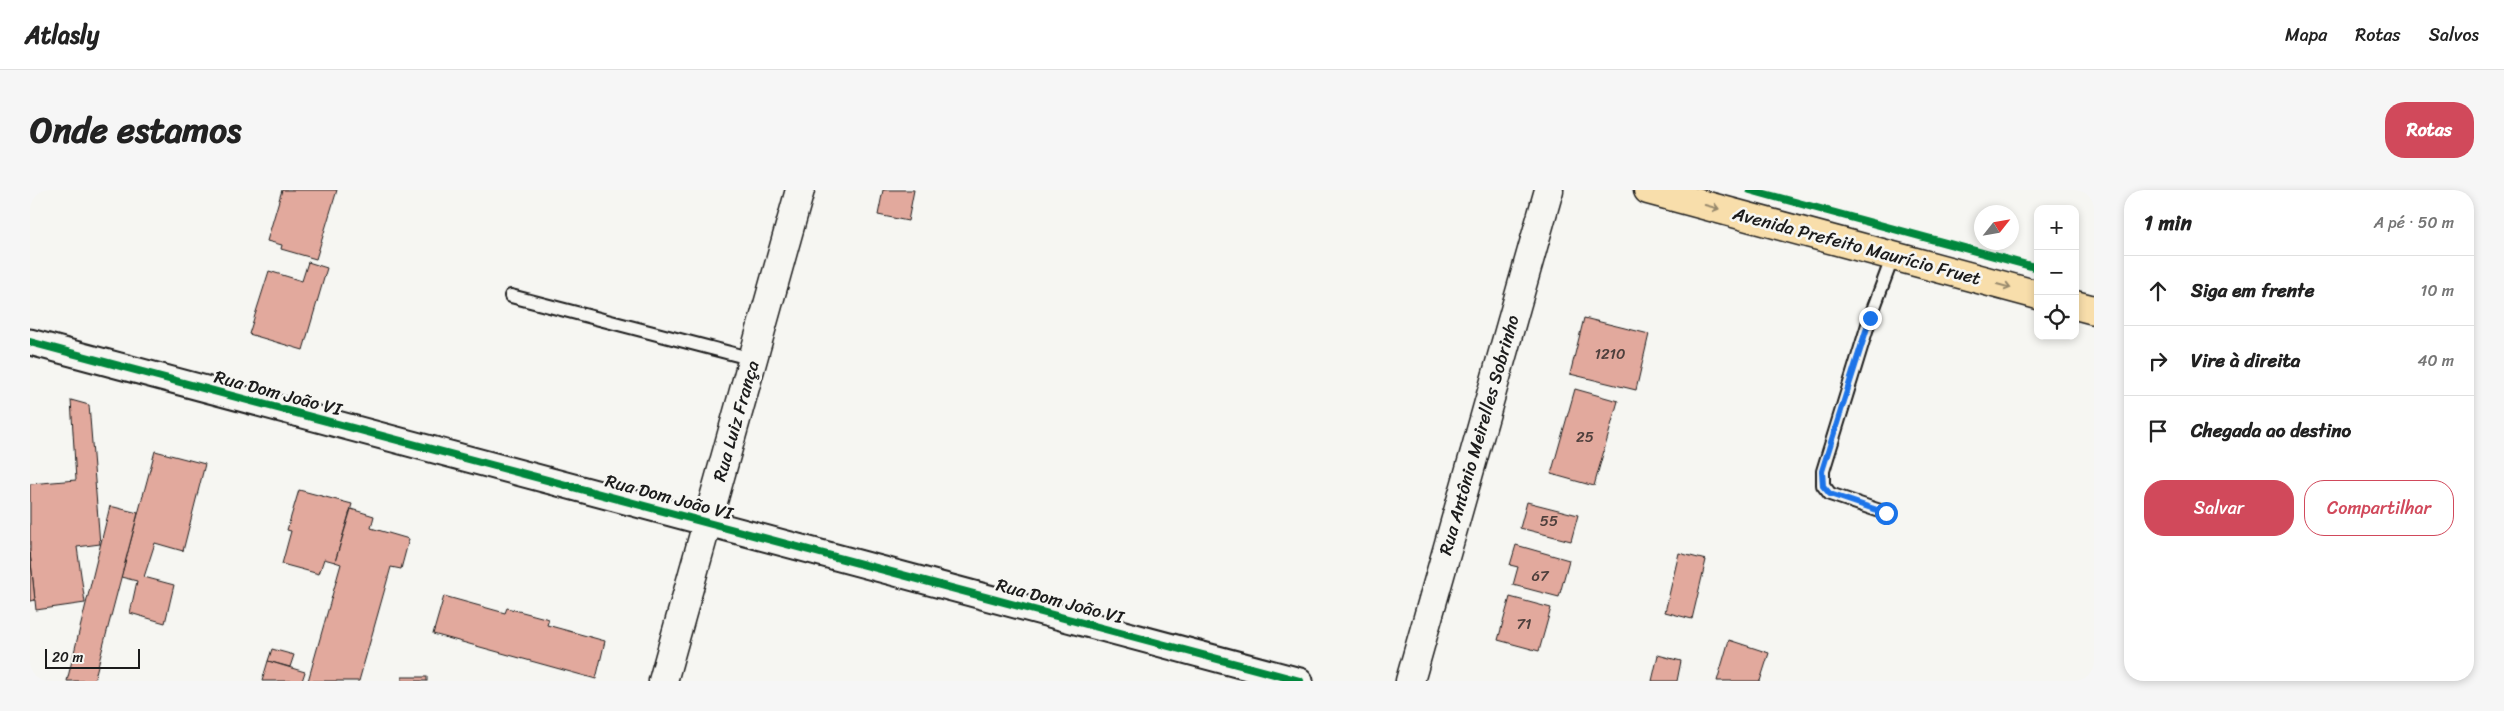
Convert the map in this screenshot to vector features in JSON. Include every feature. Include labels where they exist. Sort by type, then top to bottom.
[{"type":"main road","name":"Rua Luiz França","points":[[663,681],[800,190]]},
{"type":"main road","name":"Rua Antônio Meirelles Sobrinho","points":[[1410,681],[1549,190]]},
{"type":"main road","name":"Avenida Prefeito Maurício Fruet","points":[[1648,190],[2034,293]]},
{"type":"main road","points":[[2079,305],[2094,310]]},
{"type":"street","name":"Rua Dom João VI","points":[[30,342],[1300,681]]},
{"type":"lane","points":[[1886,513],[1830,494],[1823,486],[1822,471],[1870,318],[1893,256]]},
{"type":"lane","points":[[511,296],[753,359]]},
{"type":"building","points":[[282,190],[337,190],[316,259],[281,249],[282,245],[267,241]]},
{"type":"building","points":[[883,190],[914,190],[908,221],[878,215]]},
{"type":"building","points":[[308,262],[327,268],[303,350],[249,334],[269,271],[302,281]]},
{"type":"building","points":[[1584,318],[1649,334],[1636,390],[1570,374]]},
{"type":"building","points":[[1575,389],[1618,401],[1594,486],[1551,474]]},
{"type":"building","points":[[71,400],[89,405],[100,544],[77,547],[85,603],[36,610],[30,553],[30,484],[76,480]]},
{"type":"building","points":[[155,451],[205,464],[183,551],[155,543],[144,577],[174,585],[165,623],[130,613],[137,581],[121,577]]},
{"type":"building","points":[[299,490],[352,504],[335,562],[324,559],[319,574],[282,564],[291,531],[287,530]]},
{"type":"building","points":[[1527,502],[1578,515],[1571,541],[1520,528]]},
{"type":"building","points":[[110,506],[138,513],[94,681],[67,681]]},
{"type":"building","points":[[351,509],[374,516],[371,528],[409,539],[401,569],[391,567],[359,681],[308,681],[341,564],[335,562]]},
{"type":"building","points":[[1516,545],[1569,560],[1559,597],[1513,585],[1518,567],[1510,565]]},
{"type":"building","points":[[30,553],[35,600],[30,601]]},
{"type":"building","points":[[1679,553],[1706,560],[1692,619],[1665,612]]},
{"type":"building","points":[[444,596],[505,613],[507,608],[549,619],[547,625],[605,641],[596,679],[433,634]]},
{"type":"building","points":[[1510,597],[1551,608],[1539,651],[1498,640]]},
{"type":"building","points":[[1729,640],[1769,653],[1760,681],[1717,681]]},
{"type":"building","points":[[272,649],[294,655],[290,667],[268,661]]},
{"type":"building","points":[[1658,655],[1681,661],[1677,681],[1652,681]]},
{"type":"building","points":[[268,661],[305,672],[302,681],[262,681]]},
{"type":"building","points":[[402,677],[427,677],[427,681],[402,681]]},
{"type":"cycle path","points":[[1750,190],[2034,267]]},
{"type":"cycle path","points":[[30,342],[1300,681]]},
{"type":"route","points":[[1870,318],[1822,471],[1823,486],[1830,494],[1886,513]]}]
